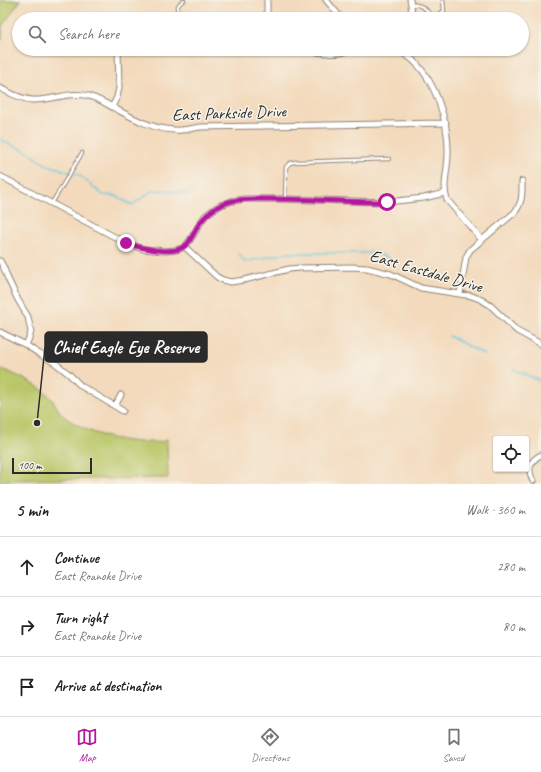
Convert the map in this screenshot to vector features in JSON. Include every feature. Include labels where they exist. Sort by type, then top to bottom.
[{"type":"street","points":[[267,0],[267,12]]},
{"type":"street","points":[[326,0],[336,12]]},
{"type":"street","points":[[411,2],[412,12]]},
{"type":"street","points":[[112,107],[117,97],[119,88],[118,56]]},
{"type":"street","points":[[408,57],[420,67],[434,89],[446,123],[448,154],[444,186],[447,200],[482,240]]},
{"type":"street","name":"East Parkside Drive","points":[[0,88],[22,98],[32,100],[79,94],[89,96],[151,126],[175,130],[201,127],[446,123]]},
{"type":"street","points":[[0,176],[126,243],[148,250],[165,251],[185,247],[205,216],[221,205],[232,201],[245,199],[285,199],[387,202],[424,198],[445,193]]},
{"type":"street","points":[[460,294],[466,257],[470,250],[518,208],[522,198],[522,181]]},
{"type":"street","name":"East Eastdale Drive","points":[[185,247],[217,277],[231,282],[283,270],[300,268],[359,267],[381,271],[422,288],[472,296],[482,300],[491,306],[517,331],[541,344]]},
{"type":"street","points":[[0,261],[18,300],[28,317],[31,332],[26,345]]},
{"type":"street","points":[[0,332],[26,345],[55,363],[81,386],[123,411]]},
{"type":"street","points":[[115,406],[121,395]]},
{"type":"street","points":[[533,480],[530,476],[530,465],[541,455]]},
{"type":"lane","points":[[178,12],[178,4],[184,0]]},
{"type":"lane","points":[[442,12],[444,11],[444,0]]},
{"type":"lane","points":[[411,2],[420,5],[428,12]]},
{"type":"lane","points":[[52,204],[82,153]]},
{"type":"lane","points":[[285,199],[286,167],[290,163],[389,159]]},
{"type":"green space","points":[[0,0],[21,0],[2,26],[2,39],[0,39]]},
{"type":"green space","points":[[0,368],[36,385],[49,396],[65,417],[84,428],[115,439],[136,442],[162,442],[167,439],[168,478],[6,480],[6,484],[0,484]]},
{"type":"waterway","points":[[0,139],[28,152],[45,164],[79,175],[103,195],[116,196],[132,205],[152,191],[163,190],[188,194]]},
{"type":"waterway","points":[[238,253],[245,262],[287,253],[376,253],[397,262]]},
{"type":"waterway","points":[[449,336],[485,355]]},
{"type":"waterway","points":[[513,369],[541,381]]},
{"type":"place","name":"Chief Eagle Eye Reserve","points":[[37,423]]},
{"type":"route","points":[[126,243],[143,249],[165,251],[185,247],[205,216],[221,205],[232,201],[245,199],[282,199],[387,202]]}]
